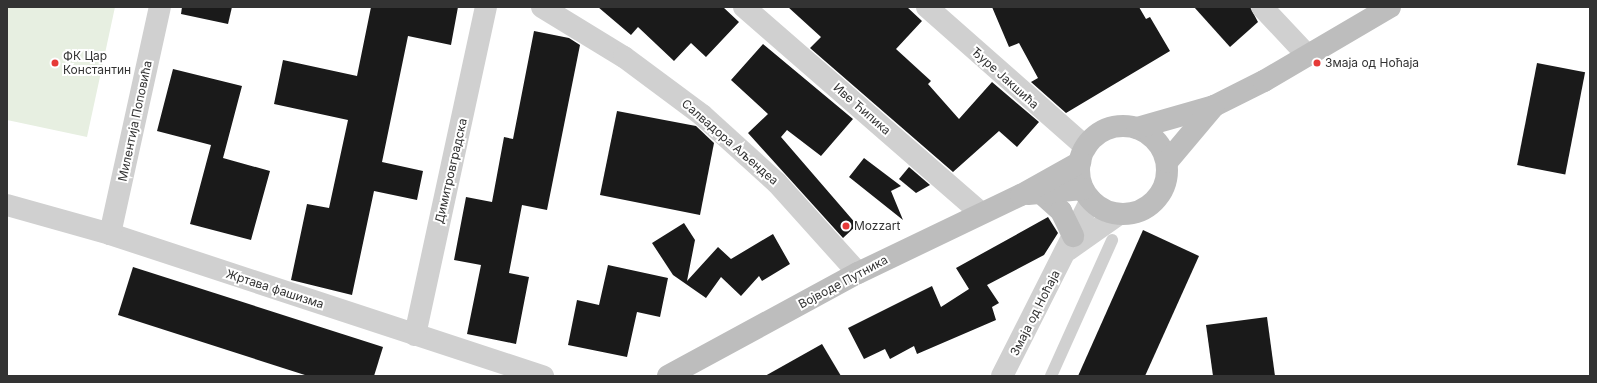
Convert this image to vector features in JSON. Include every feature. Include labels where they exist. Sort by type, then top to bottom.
[{"type":"street","name":"Милентија Поповића","points":[[110,234],[160,7]]},
{"type":"street","name":"Димитровградска","points":[[415,335],[486,7]]},
{"type":"street","name":"Салвадора Аљендеа","points":[[542,7],[624,57],[702,115],[777,183],[858,272]]},
{"type":"street","name":"Иве Ћипика","points":[[744,7],[980,212]]},
{"type":"street","name":"Ђуре Јакшића","points":[[927,7],[1083,154]]},
{"type":"street","points":[[1262,7],[1307,55]]},
{"type":"street","name":"Војводе Путника","points":[[668,376],[858,272],[980,212],[1031,194],[1083,154],[1108,128],[1136,128],[1214,106],[1390,7]]},
{"type":"street","name":"Војводе Путника","points":[[1167,162],[1214,106]]},
{"type":"street","points":[[1083,154],[1087,194],[1100,208],[1119,214],[1139,211],[1156,200],[1168,175],[1167,162],[1161,147],[1136,128]]},
{"type":"street","name":"Војводе Путника","points":[[1031,194],[1087,194]]},
{"type":"street","points":[[1031,194],[1061,211],[1070,243]]},
{"type":"street","name":"Змаја од Ноћаја","points":[[1002,376],[1070,243],[1087,194]]},
{"type":"street","name":"Жртава фашизма","points":[[7,205],[110,234],[543,376]]},
{"type":"street","name":"Змаја од Ноћаја","points":[[1070,243],[1119,214]]},
{"type":"lane","points":[[1051,376],[1112,240]]},
{"type":"shaded area","name":"ФК Цар Константин","points":[[7,7],[115,7],[87,137],[7,120]]},
{"type":"building","points":[[182,7],[232,7],[228,24],[181,14]]},
{"type":"building","points":[[371,7],[458,7],[451,45],[408,36],[382,162],[423,171],[417,200],[374,191],[352,295],[291,280],[307,204],[329,208],[348,120],[274,104],[283,60],[357,76]]},
{"type":"building","points":[[598,7],[723,7],[739,22],[706,57],[691,43],[674,61],[638,27],[631,35]]},
{"type":"building","points":[[788,7],[907,7],[922,21],[896,49],[931,81],[928,84],[959,119],[992,82],[1039,122],[1017,147],[999,131],[953,172],[810,48],[821,37]]},
{"type":"building","points":[[992,7],[1139,7],[1146,19],[1150,17],[1170,51],[1066,113],[1031,82],[1038,78],[1019,43],[1009,47]]},
{"type":"building","points":[[1194,7],[1250,7],[1258,22],[1230,47]]},
{"type":"building","points":[[534,31],[569,38],[580,45],[547,210],[522,205],[509,273],[529,277],[516,344],[467,334],[481,265],[454,260],[466,197],[492,202],[504,137],[513,139]]},
{"type":"building","points":[[763,44],[853,119],[821,156],[787,130],[781,137],[857,225],[843,238],[748,133],[768,114],[731,80]]},
{"type":"building","points":[[1537,63],[1585,72],[1565,174],[1517,165]]},
{"type":"building","points":[[173,69],[242,86],[223,158],[270,171],[251,240],[190,224],[211,145],[157,131]]},
{"type":"building","points":[[617,111],[696,126],[714,143],[700,215],[600,195]]},
{"type":"building","points":[[864,158],[901,186],[891,191],[903,220],[849,177]]},
{"type":"building","points":[[909,167],[930,185],[916,193],[899,179]]},
{"type":"building","points":[[1048,217],[1058,233],[1044,255],[987,285],[999,303],[992,307],[996,320],[917,354],[914,346],[890,359],[885,349],[864,359],[848,328],[932,286],[941,307],[969,289],[956,268]]},
{"type":"building","points":[[684,223],[695,240],[687,281],[718,247],[731,259],[773,234],[790,264],[762,281],[759,276],[741,296],[721,277],[706,298],[673,275],[652,243]]},
{"type":"building","points":[[1143,230],[1199,256],[1145,376],[1078,376]]},
{"type":"building","points":[[608,265],[668,278],[660,317],[637,312],[627,357],[568,345],[577,300],[599,305]]},
{"type":"building","points":[[133,267],[383,347],[374,376],[308,376],[118,315]]},
{"type":"building","points":[[1267,317],[1275,376],[1213,376],[1206,325]]},
{"type":"building","points":[[822,344],[841,376],[765,376]]},
{"type":"place","name":"ФК Цар Константин","points":[[55,63]]},
{"type":"place","name":"Змаја од Ноћаја","points":[[1317,63]]},
{"type":"place","name":"Mozzart","points":[[846,226]]}]
